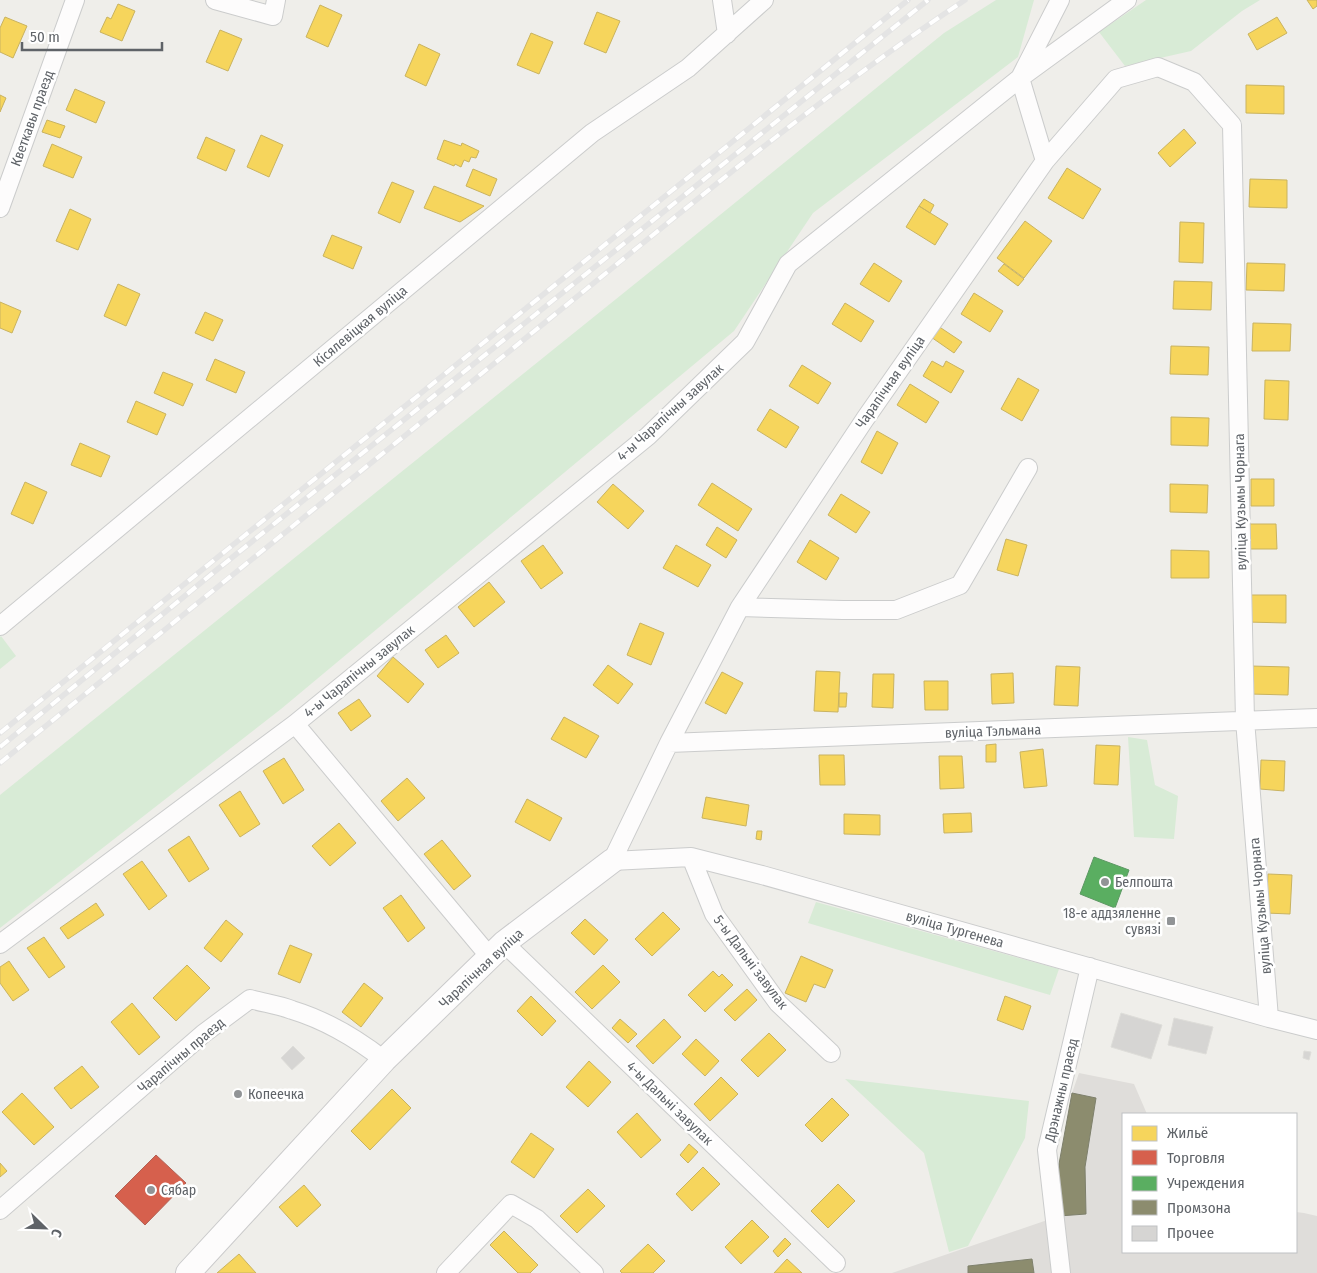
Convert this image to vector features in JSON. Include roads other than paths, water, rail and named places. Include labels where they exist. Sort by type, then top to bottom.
[{"type":"street","name":"Кветкавы праезд","points":[[0,208],[75,0]]},
{"type":"street","points":[[214,0],[273,16],[276,0]]},
{"type":"street","points":[[722,0],[727,34]]},
{"type":"street","name":"Кісялевіцкая вуліца","points":[[0,626],[592,133],[688,68],[764,0]]},
{"type":"street","points":[[1046,161],[1020,78],[1060,0]]},
{"type":"street","name":"4-ы Чарапічны завулак","points":[[0,944],[295,724],[648,436],[745,342],[788,264],[1020,78],[1127,0]]},
{"type":"street","name":"вуліца Кузьмы Чорнага","points":[[1116,79],[1158,67],[1194,82],[1232,125],[1245,720],[1269,1018]]},
{"type":"street","name":"Чарапічная вуліца","points":[[188,1273],[384,1060],[497,950],[612,861],[669,743],[740,607],[865,419],[1046,161],[1116,79]]},
{"type":"street","points":[[740,607],[896,610],[960,585],[1028,468]]},
{"type":"street","name":"вуліца Тэльмана","points":[[669,743],[1317,718]]},
{"type":"street","name":"4-ы Чарапічны завулак","points":[[295,724],[497,950]]},
{"type":"street","name":"вуліца Тургенева","points":[[612,861],[691,857],[771,877],[1317,1030]]},
{"type":"street","name":"5-ы Дальні завулак","points":[[691,857],[714,914],[778,1002],[831,1053]]},
{"type":"street","name":"4-ы Дальні завулак","points":[[497,950],[836,1263]]},
{"type":"street","name":"Дрэнажны праезд","points":[[1061,1273],[1047,1150],[1090,967]]},
{"type":"street","name":"Чарапічны праезд","points":[[0,1210],[203,1034],[250,1000],[293,1010],[331,1027],[360,1041],[384,1060]]},
{"type":"street","points":[[1295,1024],[1317,1016]]},
{"type":"street","points":[[446,1273],[510,1204],[537,1219],[594,1273]]},
{"type":"railway","points":[[0,733],[908,0]]},
{"type":"railway","points":[[0,747],[219,568],[928,0]]},
{"type":"railway","points":[[0,763],[755,153],[858,75],[965,0]]},
{"type":"place","name":"Белпошта","points":[[1105,882]]},
{"type":"place","name":"18-е аддзяленне сувязі","points":[[1171,921]]},
{"type":"place","name":"Копеечка","points":[[238,1094]]},
{"type":"place","name":"Сябар","points":[[151,1190]]}]
